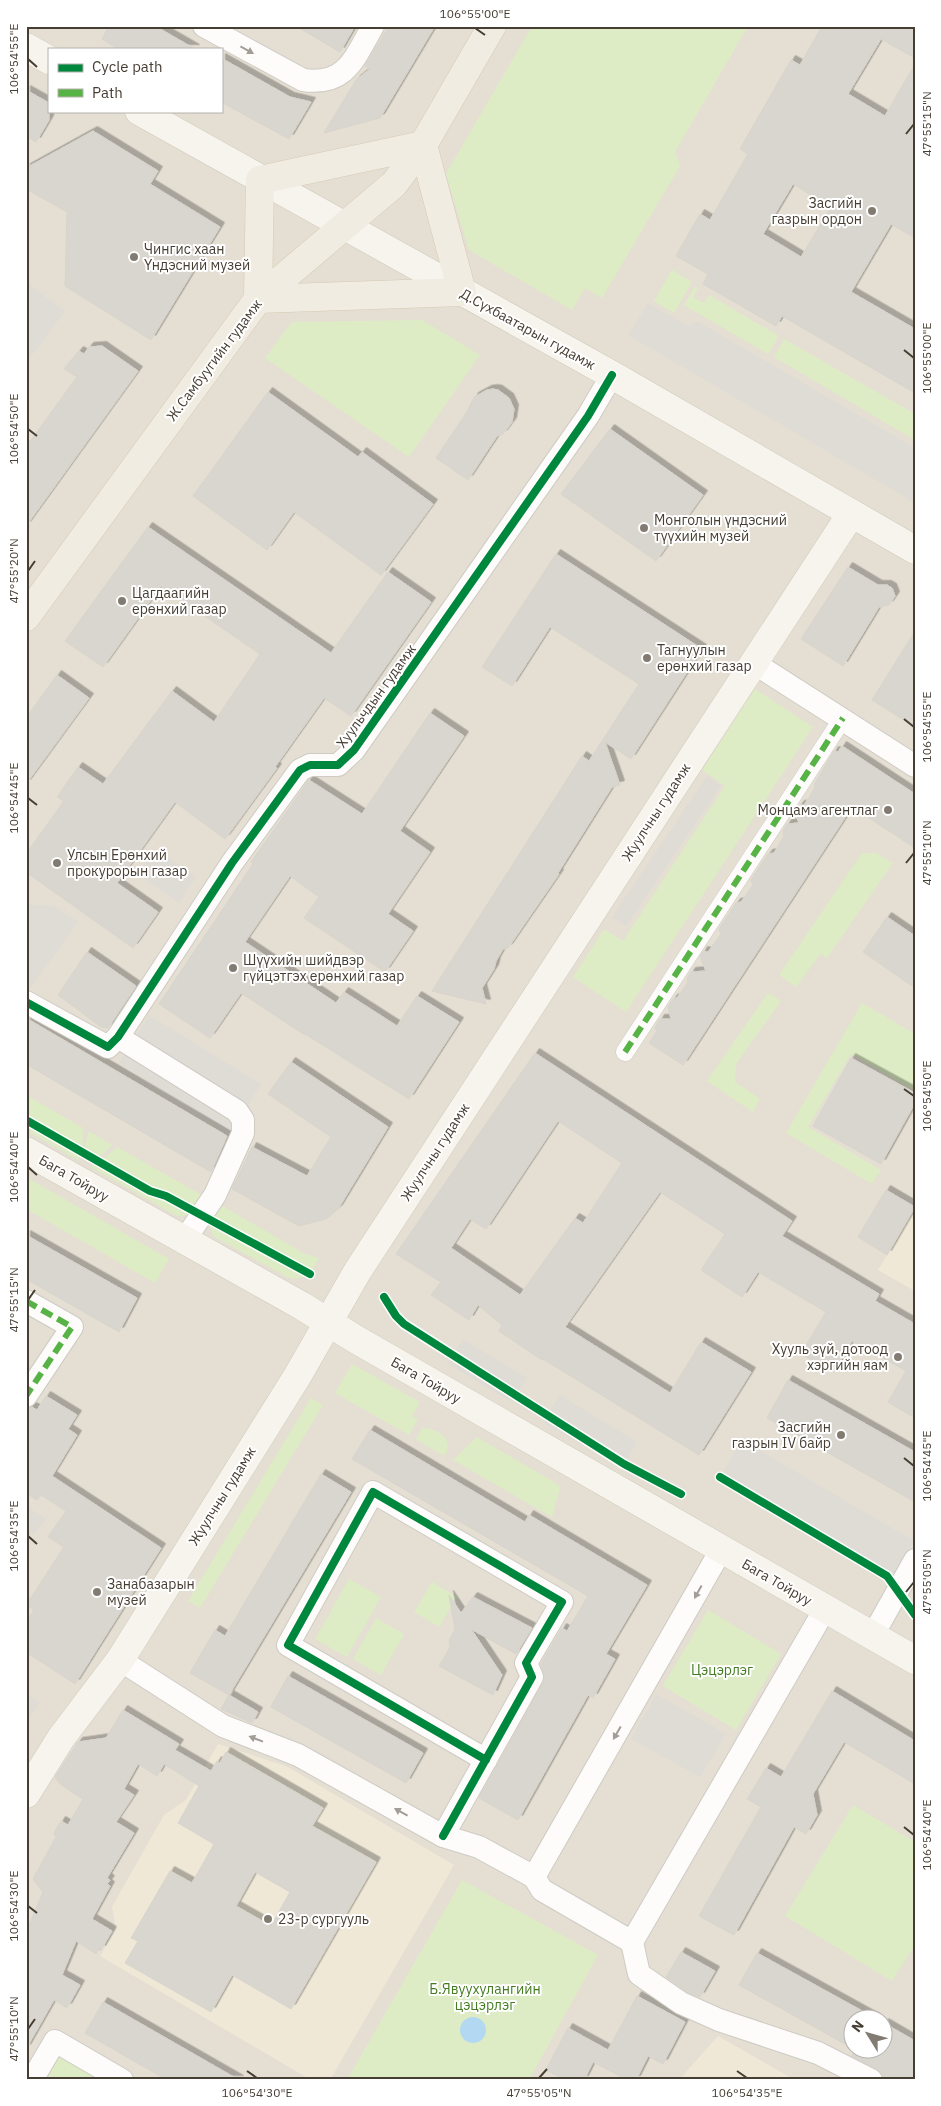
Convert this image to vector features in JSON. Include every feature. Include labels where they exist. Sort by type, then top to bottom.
[{"type":"main road","name":"Ж.Самбуугийн гудамж","points":[[26,616],[258,299],[394,184],[423,145],[492,26]]},
{"type":"main road","points":[[26,47],[48,59]]},
{"type":"main road","name":"Д.Сүхбаатарын гудамж","points":[[141,112],[612,375],[915,550]]},
{"type":"main road","points":[[423,145],[462,292],[258,299],[260,180],[423,145]]},
{"type":"main road","name":"Жуулчны гудамж","points":[[26,1794],[62,1738],[120,1660],[298,1375],[362,1264],[851,514]]},
{"type":"main road","name":"Бага Тойруу","points":[[26,1151],[302,1306],[721,1550],[915,1660]]},
{"type":"street","points":[[204,26],[303,80],[316,82],[340,76],[350,66],[373,26]]},
{"type":"street","name":"Хуульчдын гудамж","points":[[118,1037],[232,863],[300,770],[310,765],[338,765],[354,750],[588,416],[612,375]]},
{"type":"street","points":[[754,663],[843,718],[915,766]]},
{"type":"street","points":[[625,1052],[843,718]]},
{"type":"street","points":[[26,1002],[108,1047],[118,1037],[237,1111],[243,1120],[243,1133],[215,1194],[184,1241]]},
{"type":"street","points":[[26,1301],[72,1327],[26,1396]]},
{"type":"street","points":[[444,1836],[532,1677],[526,1663],[562,1602],[373,1492],[288,1645],[486,1760]]},
{"type":"street","points":[[534,1878],[721,1550]]},
{"type":"street","points":[[873,1635],[915,1560]]},
{"type":"street","points":[[825,1609],[632,1942],[639,1974],[681,2003],[719,2020],[818,2053],[871,2080]]},
{"type":"street","points":[[120,1660],[223,1726],[298,1756],[444,1836],[478,1847],[534,1878],[542,1890],[632,1942]]},
{"type":"street","points":[[32,2080],[55,2041],[122,2080]]},
{"type":"shaded area","points":[[26,26],[915,26],[915,2080],[26,2080]]},
{"type":"shaded area","points":[[26,265],[31,286],[65,311],[26,363]]},
{"type":"shaded area","points":[[648,303],[688,326],[699,322],[915,448],[915,503],[628,335]]},
{"type":"shaded area","points":[[707,776],[721,786],[626,926],[612,917]]},
{"type":"shaded area","points":[[155,849],[196,877],[179,903],[138,874]]},
{"type":"shaded area","points":[[26,904],[54,906],[78,922],[26,994]]},
{"type":"shaded area","points":[[149,1015],[261,1084],[231,1133],[119,1063]]},
{"type":"shaded area","points":[[915,1209],[915,1291],[878,1270]]},
{"type":"shaded area","points":[[463,1339],[527,1378],[512,1402],[448,1364]]},
{"type":"shaded area","points":[[560,1395],[637,1442],[622,1468],[543,1422]]},
{"type":"shaded area","points":[[742,1440],[914,1541],[894,1575],[722,1474]]},
{"type":"shaded area","points":[[26,1506],[47,1519],[34,1534],[26,1535]]},
{"type":"shaded area","points":[[26,1694],[40,1702],[26,1724]]},
{"type":"shaded area","points":[[656,1694],[726,1734],[700,1777],[631,1739]]},
{"type":"shaded area","name":"23-р сургууль","points":[[218,1744],[286,1766],[454,1865],[330,2080],[311,2080],[100,1956],[116,1930],[112,1907],[164,1815],[186,1800]]},
{"type":"shaded area","points":[[718,2036],[795,2080],[679,2080]]},
{"type":"green space","points":[[532,26],[748,26],[675,152],[680,166],[602,298],[585,288],[572,310],[469,250],[446,174]]},
{"type":"green space","points":[[672,270],[692,282],[674,313],[654,301]]},
{"type":"green space","points":[[695,287],[698,288],[693,297],[704,303],[709,295],[779,336],[768,354],[684,305]]},
{"type":"green space","points":[[422,320],[480,355],[409,457],[265,358],[292,322]]},
{"type":"green space","points":[[784,339],[915,414],[915,440],[774,357]]},
{"type":"green space","points":[[755,689],[813,727],[626,1012],[573,977],[604,929],[623,941],[725,786],[702,770]]},
{"type":"green space","points":[[862,853],[876,853],[893,863],[827,958],[821,953],[796,987],[779,975]]},
{"type":"green space","points":[[768,993],[781,1001],[736,1064],[735,1082],[760,1099],[753,1112],[707,1081]]},
{"type":"green space","points":[[862,1003],[915,1034],[915,1091],[851,1054],[808,1127],[881,1170],[872,1184],[786,1133]]},
{"type":"green space","points":[[26,1095],[83,1128],[83,1151],[78,1160],[26,1130]]},
{"type":"green space","points":[[89,1131],[112,1145],[101,1156],[91,1158],[86,1152],[85,1146]]},
{"type":"green space","points":[[117,1147],[205,1197],[193,1212],[181,1216],[175,1215],[91,1167],[95,1161],[104,1158]]},
{"type":"green space","points":[[26,1177],[169,1259],[155,1283],[26,1209]]},
{"type":"green space","points":[[221,1205],[305,1254],[319,1258],[310,1274],[297,1279],[289,1278],[213,1236],[209,1223]]},
{"type":"green space","points":[[352,1364],[420,1402],[412,1416],[418,1420],[409,1435],[335,1393]]},
{"type":"green space","points":[[311,1398],[323,1405],[200,1608],[188,1601]]},
{"type":"green space","points":[[422,1428],[434,1430],[443,1436],[447,1445],[444,1456],[416,1439]]},
{"type":"green space","points":[[477,1437],[559,1485],[560,1488],[552,1517],[453,1460]]},
{"type":"green space","points":[[349,1579],[381,1597],[347,1657],[315,1639]]},
{"type":"green space","points":[[432,1582],[457,1597],[439,1627],[414,1612]]},
{"type":"green space","name":"Цэцэрлэг","points":[[708,1610],[781,1654],[736,1730],[663,1686]]},
{"type":"green space","points":[[376,1618],[404,1634],[381,1675],[353,1659]]},
{"type":"green space","points":[[853,1805],[915,1842],[915,1945],[892,1981],[785,1916]]},
{"type":"green space","name":"Б.Явуухулангийн цэцэрлэг","points":[[462,1880],[598,1955],[529,2080],[347,2080]]},
{"type":"green space","points":[[63,2051],[112,2080],[45,2080]]},
{"type":"water","points":[[473,2017],[482,2021],[486,2030],[482,2039],[473,2043],[464,2039],[460,2030],[464,2021]]},
{"type":"building","points":[[109,26],[155,26],[193,48],[116,48],[102,39]]},
{"type":"building","points":[[296,26],[355,26],[340,52]]},
{"type":"building","points":[[389,26],[435,26],[380,118],[324,133],[356,80],[370,69],[365,66]]},
{"type":"building","name":"Засгийн газрын ордон","points":[[822,26],[915,26],[915,58],[881,39],[848,94],[885,116],[915,64],[915,238],[891,224],[851,292],[915,329],[915,393],[782,316],[776,326],[703,284],[708,274],[676,256],[700,214],[710,220],[748,154],[740,149],[791,60],[800,65]],"holes":[[[793,184],[831,207],[801,257],[763,234]]]},
{"type":"building","points":[[222,59],[290,97],[311,102],[289,139],[222,103]]},
{"type":"building","points":[[26,90],[48,102],[49,120],[36,142],[26,136]]},
{"type":"building","name":"Чингис хаан Үндэсний музей","points":[[93,131],[158,171],[150,184],[220,227],[151,340],[65,286],[67,212],[26,189],[26,168]]},
{"type":"building","points":[[102,346],[138,371],[26,526],[26,447],[77,377],[64,369],[79,351],[84,354],[89,347]]},
{"type":"building","points":[[493,389],[498,390],[509,398],[514,409],[512,422],[503,434],[497,436],[468,480],[436,458],[467,412],[474,397]]},
{"type":"building","points":[[268,392],[358,457],[362,452],[433,504],[381,575],[294,512],[267,550],[193,496]]},
{"type":"building","name":"Монголын үндэсний түүхийн музей","points":[[610,429],[703,495],[656,561],[561,494]]},
{"type":"building","points":[[148,527],[331,653],[388,572],[431,602],[351,716],[324,698],[275,767],[277,768],[225,839],[175,802],[117,883],[158,912],[133,948],[26,872],[26,854],[64,801],[57,797],[78,767],[103,784],[172,691],[214,722],[260,654],[161,586],[103,667],[65,641]]},
{"type":"building","points":[[556,554],[702,649],[631,759],[605,742],[620,785],[612,787],[559,874],[508,948],[503,949],[494,969],[482,988],[486,1004],[432,991],[582,756],[589,761],[639,684],[550,627],[512,686],[482,667]]},
{"type":"building","points":[[848,567],[878,585],[887,585],[892,588],[895,596],[889,605],[879,607],[843,666],[801,639]]},
{"type":"building","points":[[915,631],[915,727],[872,700]]},
{"type":"building","points":[[57,675],[89,698],[26,784],[26,718]]},
{"type":"building","points":[[430,713],[464,736],[400,831],[430,852],[388,914],[413,931],[385,972],[304,918],[319,897],[290,876],[245,942],[336,1003],[344,992],[397,1026],[417,996],[459,1022],[409,1099],[241,993],[210,1038],[159,1004],[253,864],[251,862],[309,780],[362,814]]},
{"type":"building","points":[[842,746],[915,794],[915,848],[852,807],[683,1065],[649,1043],[657,1031],[655,1028],[660,1019],[671,1019],[668,1007],[688,982],[687,979],[691,972],[706,971],[700,957],[703,951],[708,952],[721,934],[719,929],[736,903],[741,902],[753,885],[751,880],[768,854],[774,853],[784,836],[783,831],[787,824],[799,823],[795,812],[800,805],[804,805],[810,796],[815,787],[814,785],[834,751],[838,752]]},
{"type":"building","points":[[887,917],[915,936],[915,988],[863,952]]},
{"type":"building","points":[[87,952],[136,986],[108,1028],[101,1027],[58,995]]},
{"type":"building","points":[[26,1018],[227,1136],[211,1172],[26,1064]]},
{"type":"building","points":[[535,1053],[792,1221],[782,1236],[879,1294],[875,1301],[915,1324],[915,1418],[888,1402],[906,1371],[852,1341],[834,1372],[801,1354],[826,1312],[758,1272],[742,1297],[701,1270],[725,1234],[660,1192],[565,1327],[670,1393],[701,1342],[751,1372],[699,1455],[542,1360],[499,1331],[502,1325],[478,1305],[469,1320],[431,1295],[441,1282],[396,1254]],"holes":[[[558,1121],[622,1163],[583,1223],[575,1218],[520,1295],[451,1248],[470,1219],[486,1229]]]},
{"type":"building","points":[[851,1058],[915,1093],[915,1103],[881,1164],[813,1126]]},
{"type":"building","points":[[291,1062],[388,1127],[338,1209],[326,1219],[299,1226],[232,1189],[252,1147],[307,1176],[331,1137],[268,1094]]},
{"type":"building","points":[[886,1190],[915,1207],[887,1255],[858,1237]]},
{"type":"building","points":[[26,1235],[137,1298],[119,1332],[26,1279]]},
{"type":"building","name":"Засгийн газрын IV байр","points":[[788,1380],[915,1452],[915,1502],[767,1418]]},
{"type":"building","name":"Занабазарын музей","points":[[46,1396],[77,1415],[68,1429],[77,1435],[52,1476],[161,1548],[75,1684],[26,1652],[26,1622],[34,1610],[26,1605],[64,1547],[48,1537],[66,1511],[41,1495],[37,1500],[26,1493],[26,1409],[32,1407],[37,1410]]},
{"type":"building","points":[[370,1430],[525,1522],[529,1515],[647,1585],[606,1654],[615,1659],[593,1698],[588,1695],[518,1820],[479,1798],[543,1683],[545,1677],[541,1664],[562,1628],[567,1631],[588,1596],[352,1459]]},
{"type":"building","points":[[321,1474],[351,1492],[229,1695],[190,1673],[215,1630],[225,1636]]},
{"type":"building","points":[[449,1595],[461,1613],[473,1597],[532,1628],[516,1654],[471,1629],[502,1675],[493,1695],[439,1666],[450,1647],[449,1641],[455,1629]]},
{"type":"building","points":[[288,1676],[423,1753],[406,1783],[271,1707]]},
{"type":"building","points":[[832,1691],[915,1741],[915,1784],[844,1742],[813,1794],[817,1815],[806,1834],[794,1827],[734,1935],[699,1916],[761,1807],[747,1799],[766,1768],[781,1777]]},
{"type":"building","points":[[229,1695],[258,1712],[252,1723],[221,1709]]},
{"type":"building","points":[[123,1710],[179,1744],[175,1750],[211,1771],[217,1761],[220,1763],[226,1752],[323,1808],[312,1826],[376,1862],[291,2009],[232,1975],[211,2012],[125,1963],[138,1941],[131,1938],[170,1871],[192,1883],[214,1844],[178,1823],[199,1786],[164,1764],[157,1776],[138,1764],[124,1789],[134,1795],[116,1822],[134,1833],[107,1878],[110,1880],[107,1884],[110,1886],[92,1919],[112,1931],[101,1950],[99,1948],[96,1954],[76,1941],[62,1975],[80,1985],[67,2008],[54,2000],[26,2049],[26,1932],[43,1892],[33,1879],[56,1837],[54,1833],[61,1821],[68,1825],[83,1799],[60,1784],[55,1777],[78,1742],[106,1738]],"holes":[[[255,1872],[290,1892],[271,1926],[236,1906]]]},
{"type":"building","points":[[681,1952],[715,1971],[700,1997],[687,1992],[666,1977]]},
{"type":"building","points":[[757,1953],[857,2008],[844,2008],[844,2043],[739,1985]]},
{"type":"building","points":[[637,1996],[685,2022],[663,2064],[648,2056],[636,2080],[627,2080],[593,2062],[584,2080],[565,2080],[546,2070],[568,2028],[608,2050]]},
{"type":"building","points":[[103,2002],[239,2080],[167,2080],[85,2033]]},
{"type":"building","points":[[894,2029],[915,2041],[915,2070],[910,2080],[884,2080],[882,2073],[856,2058],[894,2058]]},
{"type":"marked path","points":[[625,1052],[843,718]]},
{"type":"marked path","points":[[26,1301],[72,1327],[26,1396]]},
{"type":"cycle path","points":[[26,1002],[108,1047],[118,1037],[232,863],[300,770],[310,765],[338,765],[354,750],[588,416],[612,375]]},
{"type":"cycle path","points":[[26,1120],[150,1191],[166,1196],[310,1274]]},
{"type":"cycle path","points":[[384,1297],[396,1316],[404,1324],[624,1464],[681,1494]]},
{"type":"cycle path","points":[[720,1477],[887,1576],[915,1615]]},
{"type":"cycle path","points":[[443,1836],[532,1677],[526,1663],[562,1602],[373,1492],[288,1645],[486,1760]]},
{"type":"place","name":"Засгийн газрын ордон","points":[[872,211]]},
{"type":"place","name":"Чингис хаан Үндэсний музей","points":[[134,257]]},
{"type":"place","name":"Монголын үндэсний түүхийн музей","points":[[644,528]]},
{"type":"place","name":"Цагдаагийн ерөнхий газар","points":[[122,601]]},
{"type":"place","name":"Тагнуулын ерөнхий газар","points":[[647,658]]},
{"type":"place","name":"Монцамэ агентлаг","points":[[888,810]]},
{"type":"place","name":"Улсын Ерөнхий прокурорын газар","points":[[57,863]]},
{"type":"place","name":"Шүүхийн шийдвэр гүйцэтгэх ерөнхий газар","points":[[233,968]]},
{"type":"place","name":"Хууль зүй, дотоод хэргийн яам","points":[[898,1357]]},
{"type":"place","name":"Засгийн газрын IV байр","points":[[841,1435]]},
{"type":"place","name":"Занабазарын музей","points":[[97,1592]]},
{"type":"place","name":"23-р сургууль","points":[[268,1919]]}]
